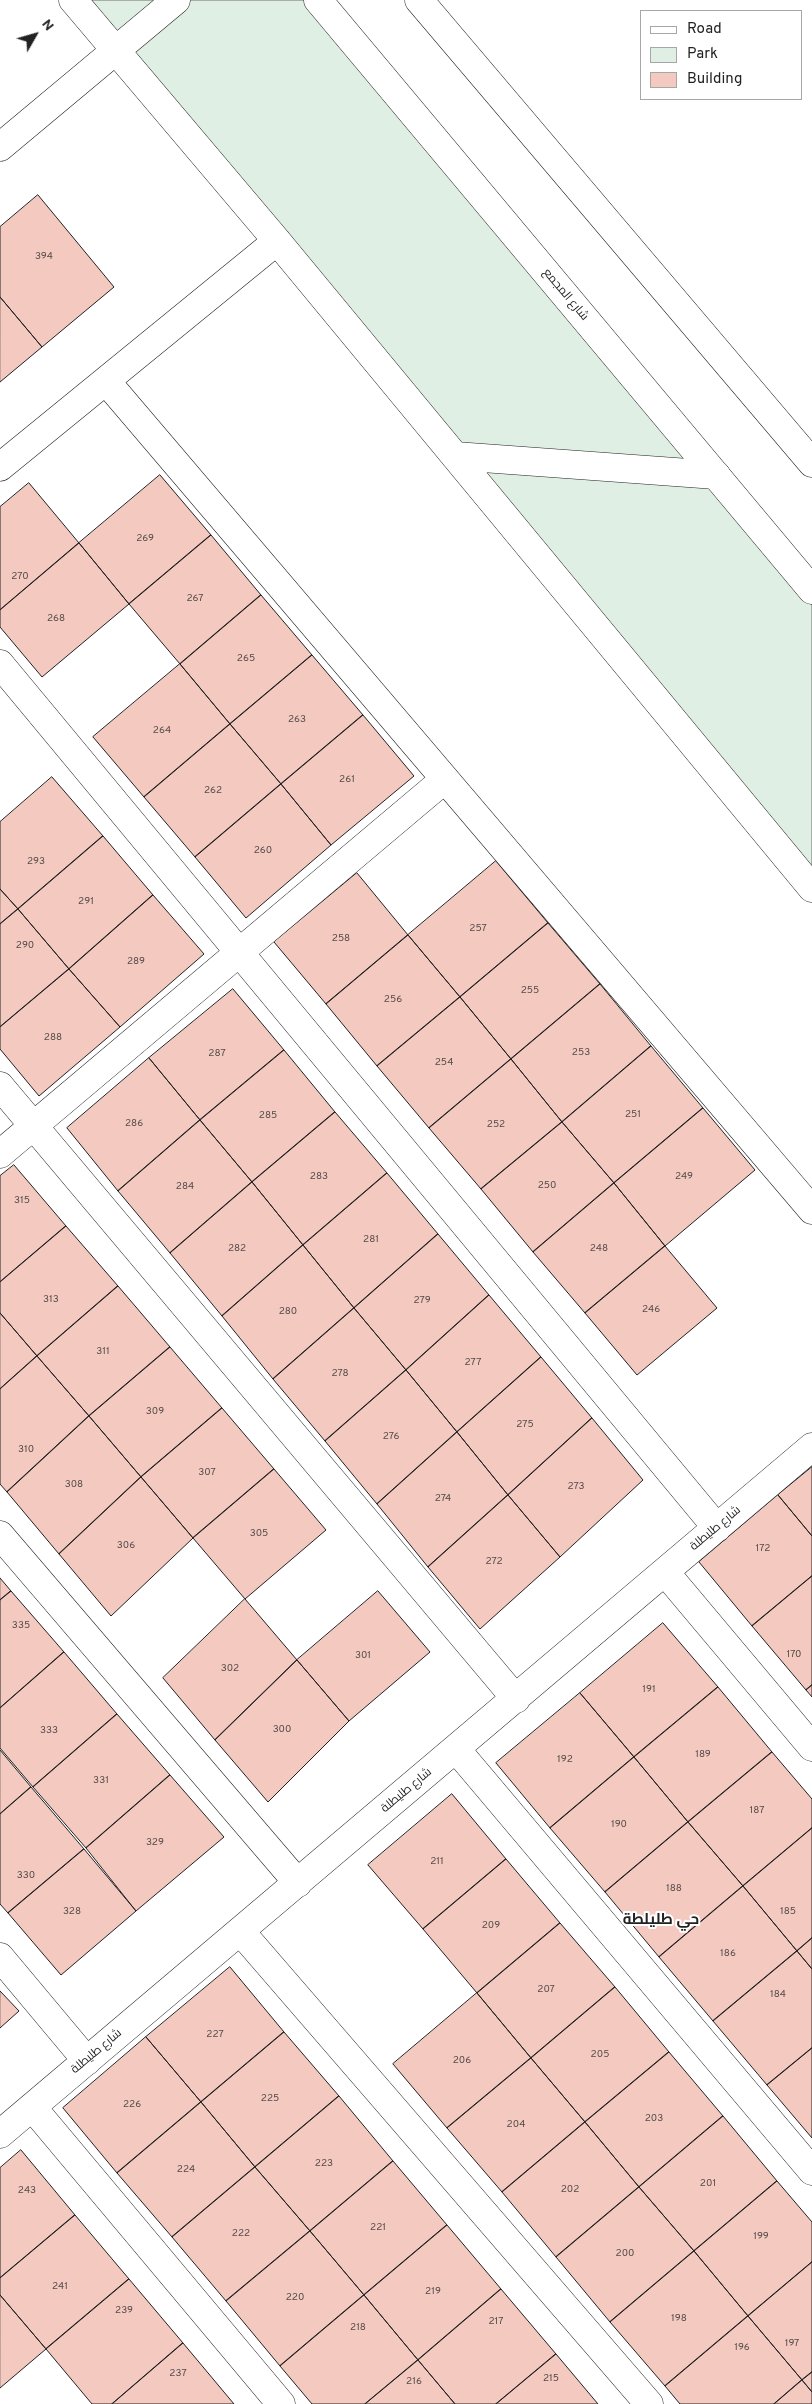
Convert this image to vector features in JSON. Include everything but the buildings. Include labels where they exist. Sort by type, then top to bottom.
[{"type":"street","points":[[73,0],[277,241],[812,888]]},
{"type":"street","points":[[0,147],[176,0]]},
{"type":"street","name":"شارع المجمع","points":[[318,0],[812,590]]},
{"type":"street","points":[[419,0],[812,463]]},
{"type":"street","points":[[0,467],[277,241]]},
{"type":"street","points":[[106,381],[812,1210]]},
{"type":"street","points":[[455,456],[716,475]]},
{"type":"street","points":[[0,664],[717,1528]]},
{"type":"street","points":[[0,1154],[445,779]]},
{"type":"street","points":[[0,1086],[516,1699]]},
{"type":"street","name":"شارع طليطلة","points":[[0,2134],[298,1884],[812,1447]]},
{"type":"street","points":[[0,1534],[298,1884]]},
{"type":"street","points":[[665,1572],[812,1747]]},
{"type":"street","points":[[456,1749],[812,2171]]},
{"type":"street","points":[[241,1932],[649,2404]]},
{"type":"street","points":[[0,1957],[87,2061]]},
{"type":"street","points":[[32,2108],[281,2404]]},
{"type":"green space","points":[[70,0],[311,0],[812,590],[812,888]]},
{"type":"district","name":"حي طليلطة","points":[[661,1921]]}]
